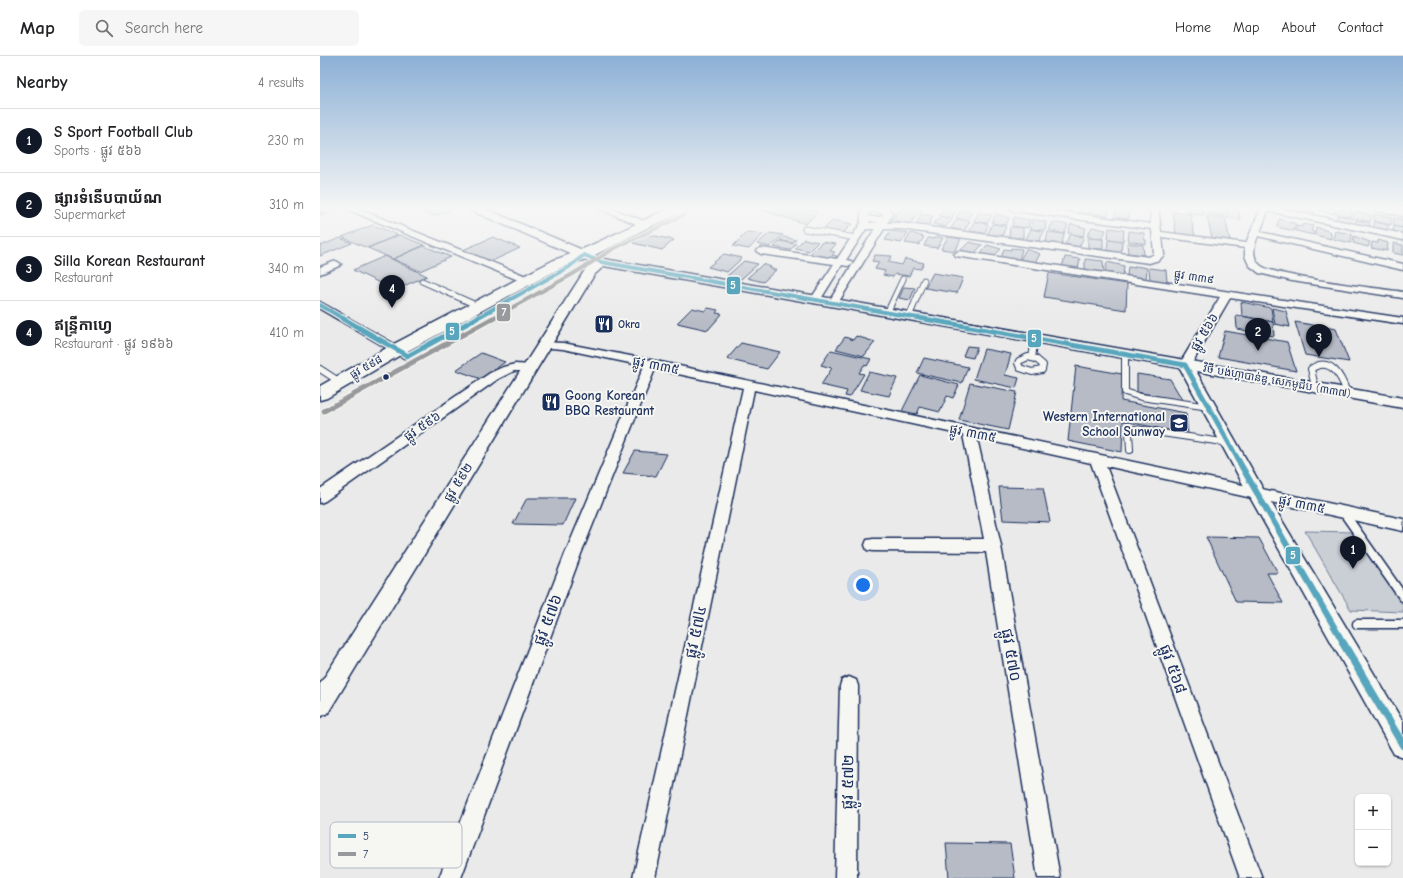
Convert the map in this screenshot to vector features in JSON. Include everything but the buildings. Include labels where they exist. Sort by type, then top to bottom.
[{"type":"main road","name":"ផ្លូវ ៥៩៨","points":[[320,404],[478,306],[559,263],[584,255],[601,246]]},
{"type":"main road","name":"ផ្លូវ ៥៩៨","points":[[320,394],[340,382],[402,353],[569,267],[584,255]]},
{"type":"street","points":[[443,246],[527,280]]},
{"type":"street","name":"វិថី បង់ហ្គាបាន់ឌូ សេកមូជីប (៣៣៧)","points":[[564,246],[601,262],[1403,403]]},
{"type":"street","points":[[816,300],[850,246]]},
{"type":"street","points":[[833,303],[867,246]]},
{"type":"street","points":[[1049,246],[1149,260],[1156,258],[1159,255],[1159,246]]},
{"type":"street","points":[[1249,246],[1250,256],[1257,268],[1268,273],[1403,295]]},
{"type":"street","points":[[1313,246],[1403,267]]},
{"type":"street","points":[[761,251],[856,265]]},
{"type":"street","name":"ផ្លូវ ៣៣៩","points":[[959,254],[1403,321]]},
{"type":"street","name":"ផ្លូវ ៥៩២","points":[[320,705],[543,345],[589,273],[601,262]]},
{"type":"street","points":[[320,271],[336,264]]},
{"type":"street","name":"ផ្លូវ ៥៦៦","points":[[1227,294],[1185,365],[1257,494],[1403,745]]},
{"type":"street","points":[[320,305],[402,353]]},
{"type":"street","name":"ផ្លូវ ៣៣៥","points":[[543,345],[563,346],[651,364],[1403,525]]},
{"type":"street","name":"ផ្លូវ ៥៧៦","points":[[462,846],[573,554],[651,364]]},
{"type":"street","name":"ផ្លូវ ៥៩៦","points":[[320,497],[494,376],[507,369],[518,366],[529,368]]},
{"type":"street","name":"ផ្លូវ ៥៧៤","points":[[644,878],[749,386]]},
{"type":"street","name":"ផ្លូវ ៥៧០","points":[[969,433],[993,546],[1049,878]]},
{"type":"street","name":"ផ្លូវ ៥៦៨","points":[[1096,459],[1251,878]]},
{"type":"street","points":[[873,545],[993,546]]},
{"type":"street","name":"ផ្លូវ ៥៧២","points":[[846,878],[849,686]]},
{"type":"street","name":"ផ្លូវ ៥៧៦","points":[[450,878],[454,868]]},
{"type":"lane","points":[[887,312],[903,279]]},
{"type":"lane","points":[[909,316],[924,280]]},
{"type":"lane","points":[[422,281],[478,306]]},
{"type":"lane","points":[[1032,358],[1034,338]]},
{"type":"lane","points":[[1125,354],[1125,392],[1141,397],[1209,407]]},
{"type":"lane","points":[[1314,388],[1311,369],[1322,366],[1333,368],[1338,372],[1347,393]]},
{"type":"lane","points":[[320,369],[340,382]]},
{"type":"lane","points":[[1130,450],[1129,432],[1135,429],[1229,443]]},
{"type":"lane","points":[[1344,513],[1403,597]]},
{"type":"lane","points":[[1357,624],[1403,624]]},
{"type":"shaded area","points":[[1305,531],[1355,532],[1403,605],[1403,612],[1351,610]]},
{"type":"transit line","name":"7","points":[[324,411],[573,274],[618,246]]},
{"type":"transit line","name":"5","points":[[584,255],[601,262],[1185,365]]},
{"type":"transit line","name":"5","points":[[320,305],[408,356],[569,267],[584,255]]},
{"type":"transit line","name":"5","points":[[1185,365],[1257,494],[1403,745]]},
{"type":"place","name":"ឥន្ទ្រីកាហ្វេ","points":[[392,308]]},
{"type":"place","name":"Okra","points":[[604,324]]},
{"type":"place","name":"ផ្សារទំនើបបាយ័ណ","points":[[1258,351]]},
{"type":"place","name":"Silla Korean Restaurant","points":[[1319,357]]},
{"type":"place","name":"Goong Korean BBQ Restaurant","points":[[551,402]]},
{"type":"place","name":"Western International School Sunway","points":[[1179,423]]},
{"type":"place","name":"S Sport Football Club","points":[[1353,569]]}]
